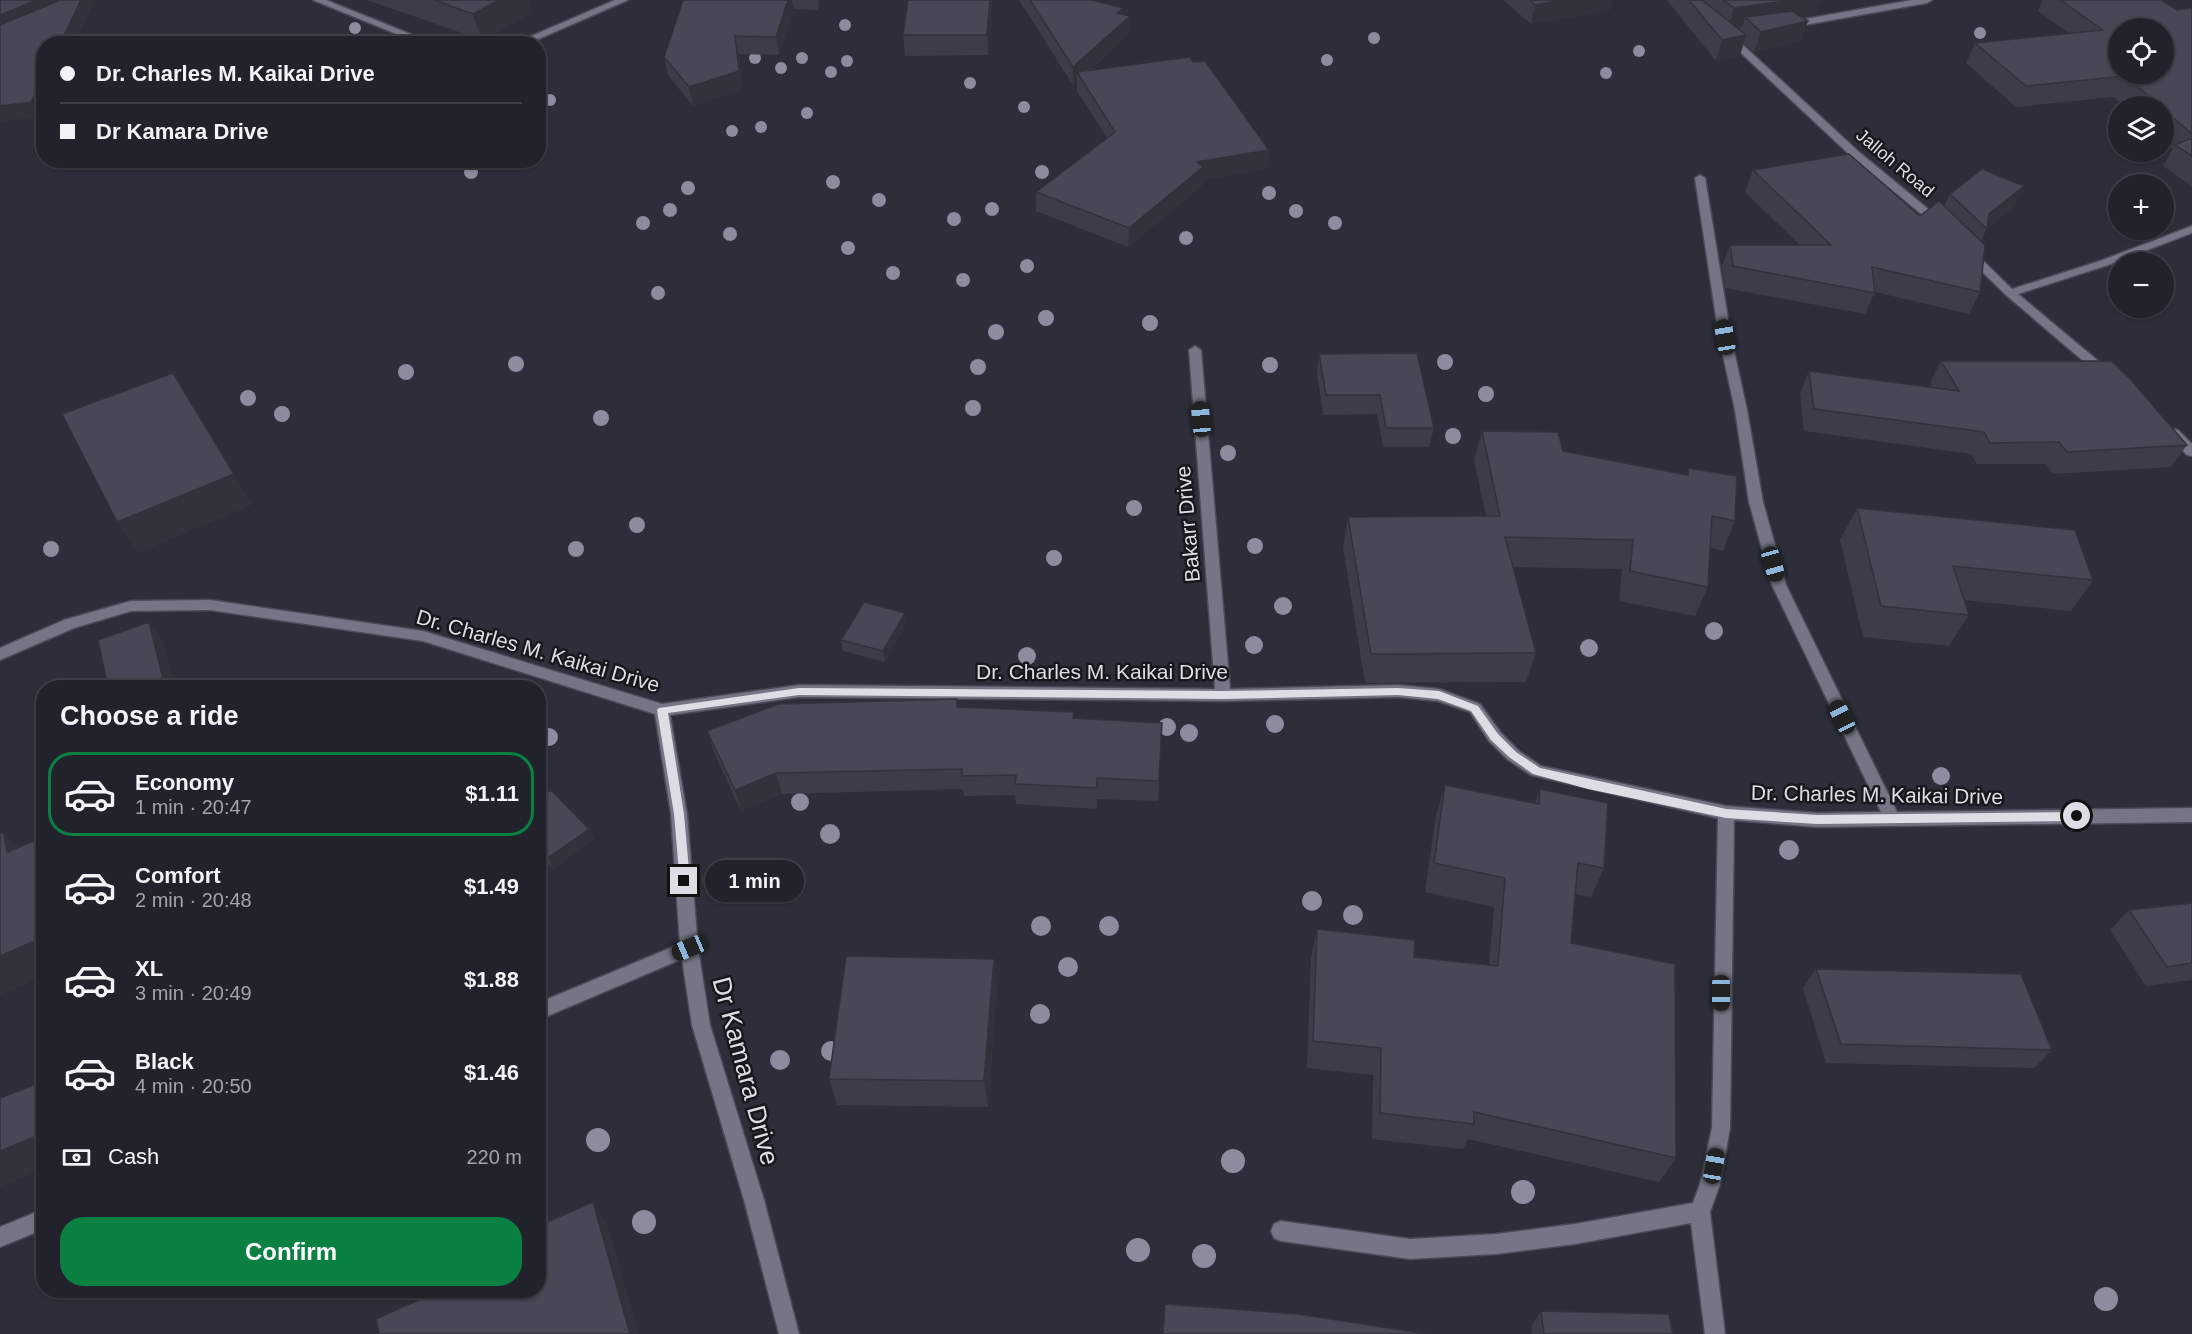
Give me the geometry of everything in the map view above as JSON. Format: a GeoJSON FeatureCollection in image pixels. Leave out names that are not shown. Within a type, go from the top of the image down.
{"type":"FeatureCollection","features":[{"type":"Feature","properties":{"kind":"street"},"geometry":{"type":"LineString","coordinates":[[318,0],[410,36]]}},
{"type":"Feature","properties":{"kind":"street"},"geometry":{"type":"LineString","coordinates":[[536,36],[623,0]]}},
{"type":"Feature","properties":{"kind":"street"},"geometry":{"type":"LineString","coordinates":[[1778,27],[1928,0]]}},
{"type":"Feature","properties":{"kind":"street","name":"Jalloh Road"},"geometry":{"type":"LineString","coordinates":[[1726,31],[1855,154],[1937,221],[2010,293],[2116,383]]}},
{"type":"Feature","properties":{"kind":"street"},"geometry":{"type":"LineString","coordinates":[[1700,178],[1725,337],[1741,410],[1756,502],[1779,585],[1892,819]]}},
{"type":"Feature","properties":{"kind":"street"},"geometry":{"type":"LineString","coordinates":[[2010,293],[2103,263],[2192,229]]}},
{"type":"Feature","properties":{"kind":"street","name":"Bakarr Drive"},"geometry":{"type":"LineString","coordinates":[[1195,350],[1223,695]]}},
{"type":"Feature","properties":{"kind":"street"},"geometry":{"type":"LineString","coordinates":[[2169,428],[2192,452]]}},
{"type":"Feature","properties":{"kind":"street","name":"Dr. Charles M. Kaikai Drive"},"geometry":{"type":"LineString","coordinates":[[0,654],[69,624],[132,606],[210,605],[423,636],[662,710],[799,691],[1223,695],[1398,691],[1439,695],[1474,708],[1495,737],[1513,754],[1537,771],[1726,813],[1817,820],[2192,815]]}},
{"type":"Feature","properties":{"kind":"street","name":"Dr Kamara Drive"},"geometry":{"type":"LineString","coordinates":[[662,710],[679,814],[689,948],[701,1025],[754,1200],[789,1334]]}},
{"type":"Feature","properties":{"kind":"street"},"geometry":{"type":"LineString","coordinates":[[1715,1334],[1700,1212],[1710,1184],[1721,1128],[1726,813]]}},
{"type":"Feature","properties":{"kind":"street"},"geometry":{"type":"LineString","coordinates":[[546,1009],[689,948]]}},
{"type":"Feature","properties":{"kind":"street"},"geometry":{"type":"LineString","coordinates":[[1281,1231],[1410,1249],[1496,1244],[1700,1212]]}},
{"type":"Feature","properties":{"kind":"street"},"geometry":{"type":"LineString","coordinates":[[0,1237],[36,1222]]}},
{"type":"Feature","properties":{"kind":"building"},"geometry":{"type":"Polygon","coordinates":[[[0,0],[37,0],[0,15],[0,0]]]}},
{"type":"Feature","properties":{"kind":"building"},"geometry":{"type":"Polygon","coordinates":[[[60,0],[81,0],[64,36],[36,36],[36,92],[31,102],[0,106],[0,25],[60,0]]]}},
{"type":"Feature","properties":{"kind":"building"},"geometry":{"type":"Polygon","coordinates":[[[434,0],[499,0],[473,14],[434,0]]]}},
{"type":"Feature","properties":{"kind":"building"},"geometry":{"type":"Polygon","coordinates":[[[683,0],[788,0],[776,37],[735,36],[739,71],[689,87],[664,57],[683,0]]]}},
{"type":"Feature","properties":{"kind":"building"},"geometry":{"type":"Polygon","coordinates":[[[908,0],[990,0],[987,35],[903,35],[908,0]]]}},
{"type":"Feature","properties":{"kind":"building"},"geometry":{"type":"Polygon","coordinates":[[[1030,0],[1092,0],[1123,8],[1117,13],[1130,16],[1073,67],[1030,0]]]}},
{"type":"Feature","properties":{"kind":"building"},"geometry":{"type":"Polygon","coordinates":[[[1530,0],[1562,0],[1535,5],[1530,0]]]}},
{"type":"Feature","properties":{"kind":"building"},"geometry":{"type":"Polygon","coordinates":[[[1689,0],[1702,0],[1746,35],[1722,40],[1689,0]]]}},
{"type":"Feature","properties":{"kind":"building"},"geometry":{"type":"Polygon","coordinates":[[[1723,0],[1793,0],[1734,8],[1723,0]]]}},
{"type":"Feature","properties":{"kind":"building"},"geometry":{"type":"Polygon","coordinates":[[[2060,0],[2161,0],[2177,10],[2192,8],[2192,134],[2174,118],[2174,96],[2149,96],[2135,84],[2174,84],[2174,18],[2108,18],[2108,78],[2026,86],[1975,43],[2103,30],[2060,0]]]}},
{"type":"Feature","properties":{"kind":"building"},"geometry":{"type":"Polygon","coordinates":[[[1792,11],[1808,21],[1761,32],[1745,17],[1792,11]]]}},
{"type":"Feature","properties":{"kind":"building"},"geometry":{"type":"Polygon","coordinates":[[[1190,57],[1193,62],[1205,61],[1269,150],[1197,162],[1203,167],[1129,228],[1036,192],[1115,132],[1077,72],[1190,57]]]}},
{"type":"Feature","properties":{"kind":"building"},"geometry":{"type":"Polygon","coordinates":[[[2192,138],[2192,156],[2175,145],[2192,138]]]}},
{"type":"Feature","properties":{"kind":"building"},"geometry":{"type":"Polygon","coordinates":[[[1849,154],[1920,216],[1939,201],[1985,245],[1980,292],[1872,267],[1875,293],[1733,266],[1730,245],[1831,245],[1753,170],[1849,154]]]}},
{"type":"Feature","properties":{"kind":"building"},"geometry":{"type":"Polygon","coordinates":[[[1982,169],[2024,186],[1989,214],[1987,229],[1950,194],[1982,169]]]}},
{"type":"Feature","properties":{"kind":"building"},"geometry":{"type":"Polygon","coordinates":[[[1417,353],[1434,428],[1386,428],[1380,395],[1326,395],[1319,354],[1417,353]]]}},
{"type":"Feature","properties":{"kind":"building"},"geometry":{"type":"Polygon","coordinates":[[[1941,361],[2112,361],[2187,445],[2067,452],[2059,442],[1990,443],[1984,432],[1814,409],[1809,371],[1959,391],[1941,361]]]}},
{"type":"Feature","properties":{"kind":"building"},"geometry":{"type":"Polygon","coordinates":[[[173,373],[234,474],[117,522],[62,414],[173,373]]]}},
{"type":"Feature","properties":{"kind":"building"},"geometry":{"type":"Polygon","coordinates":[[[1482,431],[1558,432],[1563,451],[1688,475],[1688,468],[1737,476],[1735,521],[1712,516],[1708,587],[1630,571],[1633,540],[1505,537],[1536,653],[1371,654],[1348,517],[1500,516],[1482,431]]]}},
{"type":"Feature","properties":{"kind":"building"},"geometry":{"type":"Polygon","coordinates":[[[1857,508],[2075,530],[2093,580],[1953,566],[1969,615],[1881,606],[1857,508]]]}},
{"type":"Feature","properties":{"kind":"building"},"geometry":{"type":"Polygon","coordinates":[[[864,602],[905,613],[883,651],[841,640],[864,602]]]}},
{"type":"Feature","properties":{"kind":"building"},"geometry":{"type":"Polygon","coordinates":[[[149,622],[163,680],[107,680],[98,640],[149,622]]]}},
{"type":"Feature","properties":{"kind":"building"},"geometry":{"type":"Polygon","coordinates":[[[957,699],[957,707],[1074,712],[1073,718],[1162,723],[1159,781],[1097,778],[1097,788],[1015,784],[1016,775],[962,776],[962,769],[776,773],[735,790],[707,731],[778,704],[957,699]]]}},
{"type":"Feature","properties":{"kind":"building"},"geometry":{"type":"Polygon","coordinates":[[[1445,785],[1539,804],[1540,789],[1608,803],[1604,868],[1578,863],[1571,943],[1675,964],[1676,1158],[1474,1112],[1474,1124],[1380,1113],[1381,1048],[1313,1041],[1317,929],[1415,940],[1414,957],[1498,966],[1505,878],[1434,863],[1445,785]]]}},
{"type":"Feature","properties":{"kind":"building"},"geometry":{"type":"Polygon","coordinates":[[[551,790],[589,829],[548,858],[546,856],[546,793],[551,790]]]}},
{"type":"Feature","properties":{"kind":"building"},"geometry":{"type":"Polygon","coordinates":[[[3,831],[7,852],[36,840],[36,940],[0,956],[0,833],[3,831]]]}},
{"type":"Feature","properties":{"kind":"building"},"geometry":{"type":"Polygon","coordinates":[[[2192,903],[2192,963],[2167,967],[2129,910],[2192,903]]]}},
{"type":"Feature","properties":{"kind":"building"},"geometry":{"type":"Polygon","coordinates":[[[846,956],[994,959],[984,1081],[829,1079],[846,956]]]}},
{"type":"Feature","properties":{"kind":"building"},"geometry":{"type":"Polygon","coordinates":[[[1816,969],[2021,974],[2052,1050],[1841,1044],[1816,969]]]}},
{"type":"Feature","properties":{"kind":"building"},"geometry":{"type":"Polygon","coordinates":[[[36,1084],[36,1136],[0,1151],[0,1098],[36,1084]]]}},
{"type":"Feature","properties":{"kind":"building"},"geometry":{"type":"Polygon","coordinates":[[[593,1202],[630,1334],[379,1334],[376,1319],[423,1298],[546,1298],[546,1223],[593,1202]]]}},
{"type":"Feature","properties":{"kind":"building"},"geometry":{"type":"Polygon","coordinates":[[[1165,1304],[1298,1314],[1428,1334],[1163,1334],[1165,1304]]]}},
{"type":"Feature","properties":{"kind":"building"},"geometry":{"type":"Polygon","coordinates":[[[1541,1311],[1669,1314],[1673,1334],[1544,1334],[1541,1311]]]}},
{"type":"Feature","properties":{"kind":"route"},"geometry":{"type":"LineString","coordinates":[[684,881],[679,814],[662,710],[799,691],[1223,695],[1398,691],[1439,695],[1474,708],[1495,737],[1513,754],[1537,771],[1726,813],[1817,820],[2077,816]]}}]}
